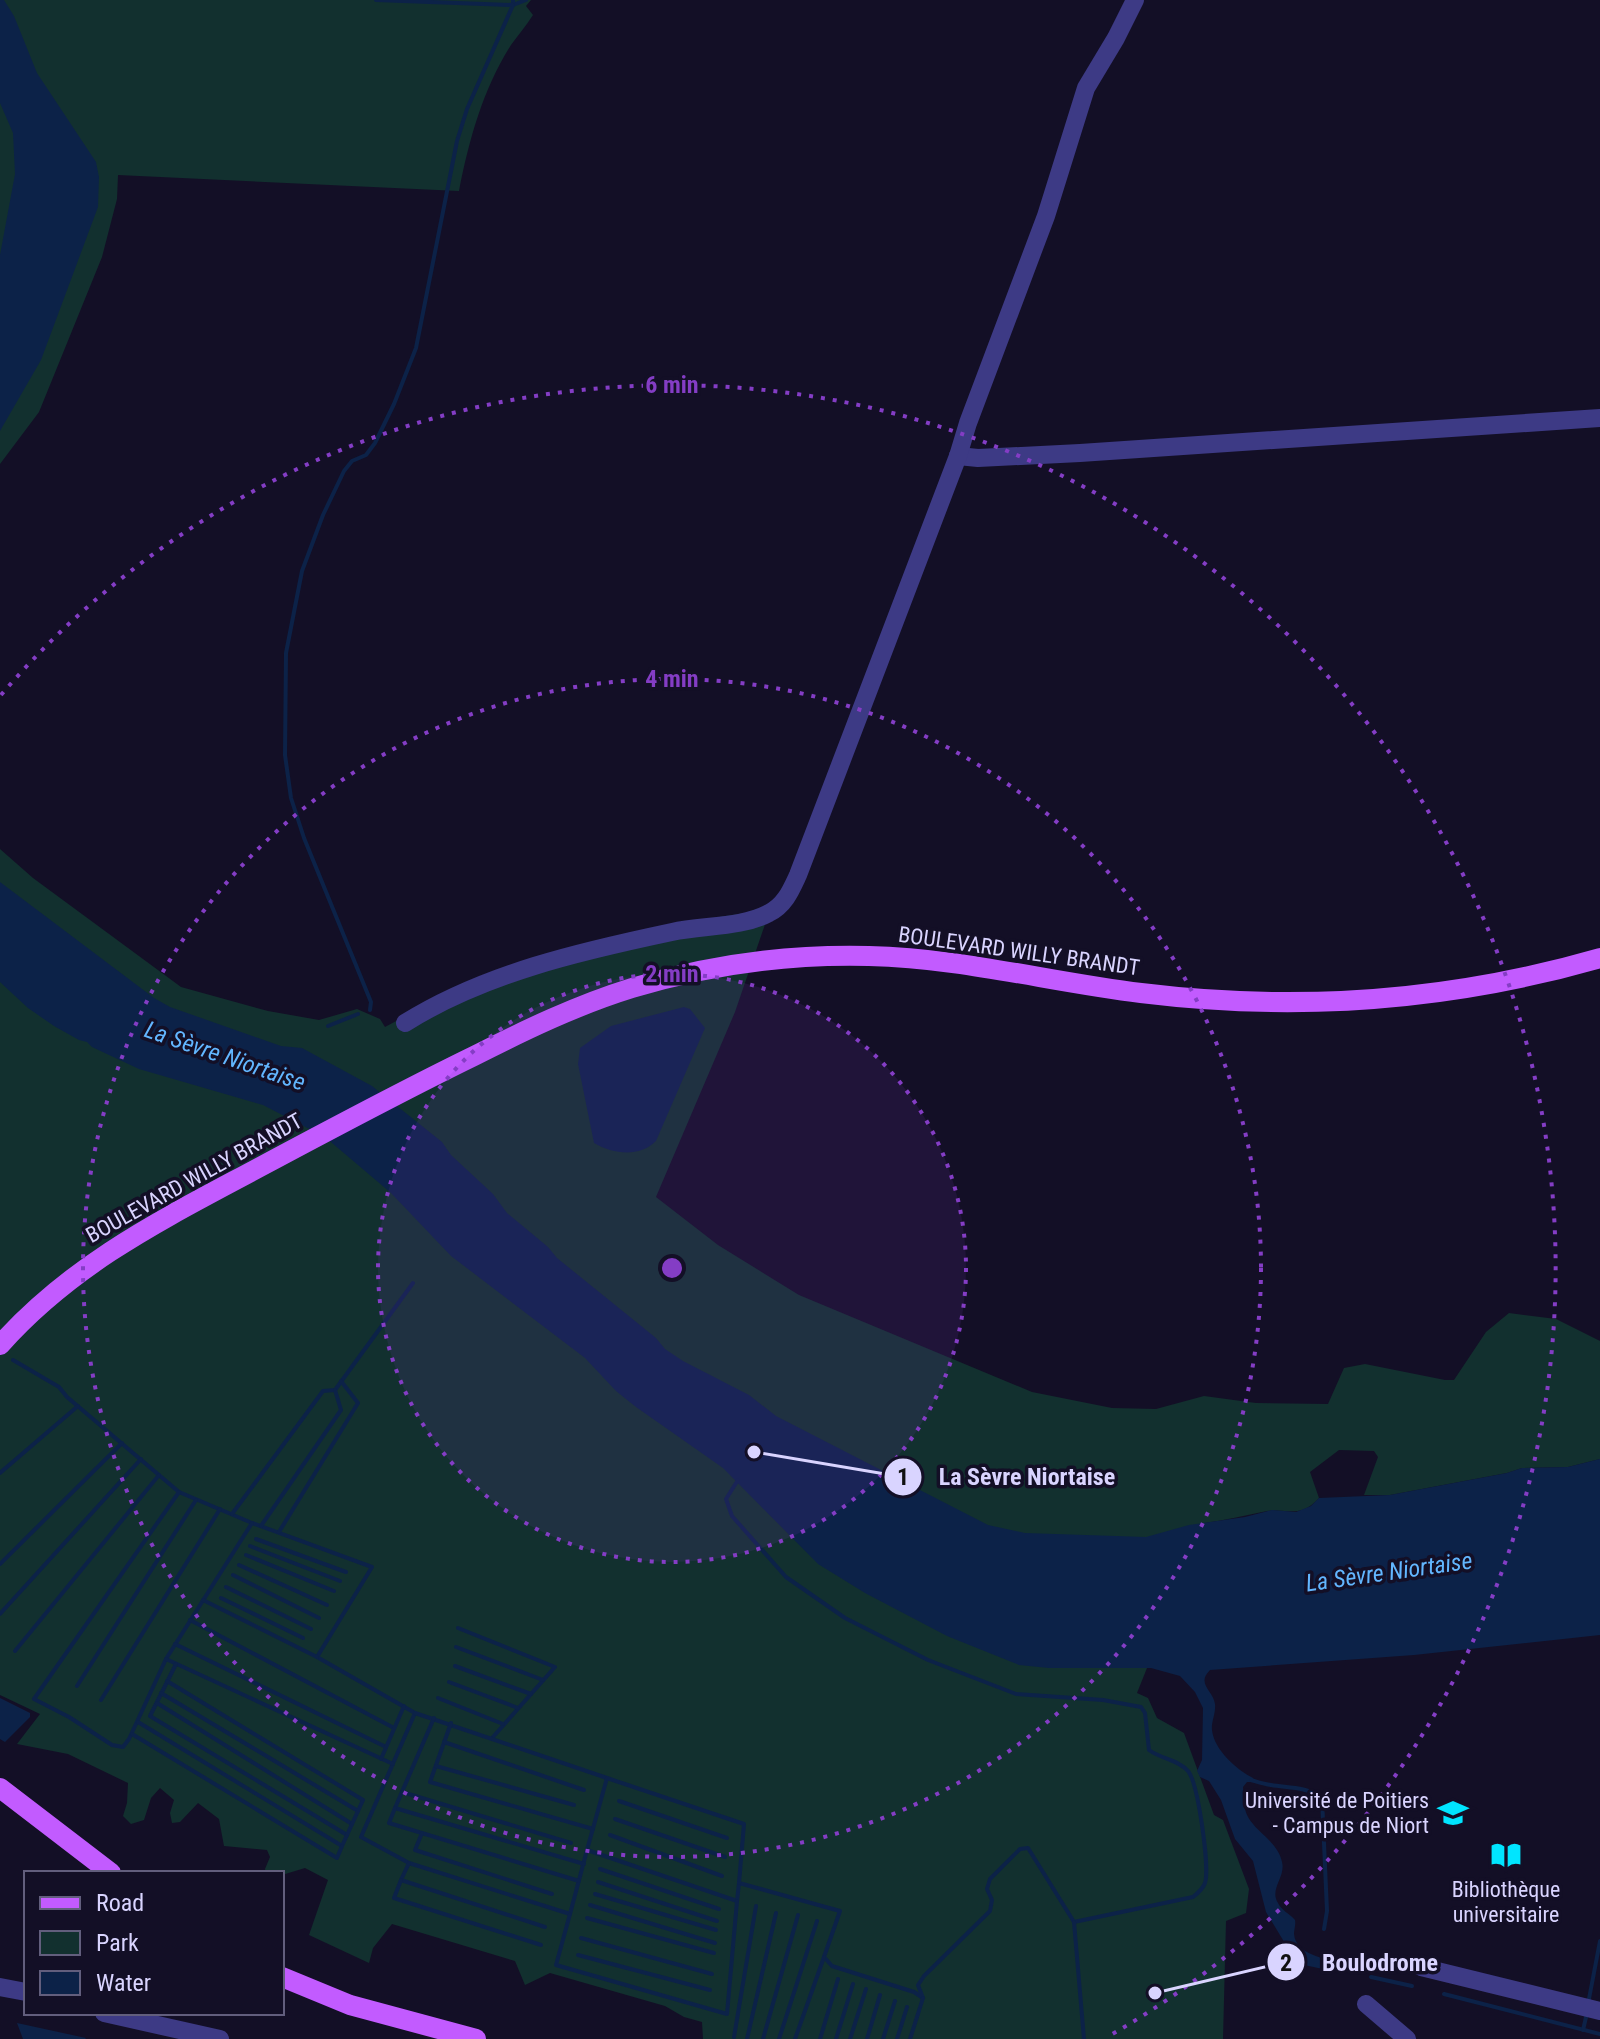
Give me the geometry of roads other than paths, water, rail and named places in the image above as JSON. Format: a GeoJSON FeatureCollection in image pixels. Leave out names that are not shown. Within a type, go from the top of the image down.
{"type":"FeatureCollection","features":[{"type":"Feature","properties":{"kind":"main road","name":"BOULEVARD WILLY BRANDT"},"geometry":{"type":"LineString","coordinates":[[6,1338],[52,1294],[98,1258],[164,1216],[456,1064],[553,1018],[627,989],[691,973],[769,960],[825,956],[902,958],[1156,995],[1303,1003],[1446,991],[1600,958]]}},
{"type":"Feature","properties":{"kind":"main road"},"geometry":{"type":"LineString","coordinates":[[0,1788],[108,1871]]}},
{"type":"Feature","properties":{"kind":"main road"},"geometry":{"type":"LineString","coordinates":[[0,1803],[92,1871]]}},
{"type":"Feature","properties":{"kind":"main road"},"geometry":{"type":"LineString","coordinates":[[284,1978],[350,2005],[476,2039]]}},
{"type":"Feature","properties":{"kind":"street"},"geometry":{"type":"LineString","coordinates":[[405,1023],[505,976],[549,962],[676,931],[762,916],[783,903],[798,875],[958,456],[1050,206],[1086,88],[1135,0]]}},
{"type":"Feature","properties":{"kind":"street"},"geometry":{"type":"LineString","coordinates":[[958,456],[978,458],[1080,453],[1600,418]]}},
{"type":"Feature","properties":{"kind":"street"},"geometry":{"type":"LineString","coordinates":[[1421,1967],[1600,2011]]}},
{"type":"Feature","properties":{"kind":"street"},"geometry":{"type":"LineString","coordinates":[[0,1987],[24,1992]]}},
{"type":"Feature","properties":{"kind":"street"},"geometry":{"type":"LineString","coordinates":[[1366,2004],[1407,2039]]}},
{"type":"Feature","properties":{"kind":"street"},"geometry":{"type":"LineString","coordinates":[[113,2015],[220,2039]]}},
{"type":"Feature","properties":{"kind":"water"},"geometry":{"type":"Polygon","coordinates":[[[0,0],[4,0],[14,16],[37,73],[96,162],[99,177],[98,207],[41,360],[0,431],[0,255],[15,174],[13,133],[0,103],[0,0]]]}},
{"type":"Feature","properties":{"kind":"water"},"geometry":{"type":"Polygon","coordinates":[[[0,882],[170,1007],[281,1046],[302,1048],[372,1086],[442,1142],[451,1155],[493,1194],[507,1213],[656,1338],[665,1349],[749,1395],[776,1416],[988,1525],[1025,1533],[1146,1537],[1189,1525],[1272,1510],[1296,1512],[1311,1506],[1319,1498],[1390,1495],[1522,1468],[1568,1467],[1600,1459],[1600,1635],[1414,1655],[1210,1670],[1205,1683],[1215,1704],[1212,1727],[1217,1745],[1240,1770],[1253,1778],[1254,1782],[1247,1782],[1243,1787],[1246,1814],[1280,1855],[1283,1867],[1276,1898],[1281,1908],[1295,1920],[1294,1934],[1300,1947],[1338,1966],[1337,1972],[1304,1965],[1292,1955],[1266,1912],[1253,1861],[1235,1839],[1221,1800],[1209,1781],[1200,1777],[1197,1771],[1202,1760],[1203,1708],[1195,1692],[1180,1676],[1151,1668],[1019,1665],[947,1636],[865,1593],[818,1564],[723,1468],[636,1407],[585,1358],[451,1256],[391,1193],[325,1137],[263,1105],[139,1069],[79,1040],[28,1008],[0,982],[0,882]]]}},
{"type":"Feature","properties":{"kind":"water"},"geometry":{"type":"Polygon","coordinates":[[[684,1007],[690,1009],[705,1028],[656,1141],[634,1152],[609,1150],[594,1143],[578,1064],[580,1048],[611,1026],[684,1007]]]}},
{"type":"Feature","properties":{"kind":"water"},"geometry":{"type":"Polygon","coordinates":[[[0,1698],[30,1713],[30,1717],[5,1742],[0,1739],[0,1698]]]}},
{"type":"Feature","properties":{"kind":"water"},"geometry":{"type":"Polygon","coordinates":[[[17,2023],[86,2038],[23,2039],[17,2023]]]}},
{"type":"Feature","properties":{"kind":"waterway"},"geometry":{"type":"LineString","coordinates":[[370,1010],[371,1002],[304,838],[291,798],[285,755],[286,653],[302,571],[323,515],[344,471],[352,461],[366,455],[375,443],[416,348],[457,141],[467,109],[513,5],[376,0]]}},
{"type":"Feature","properties":{"kind":"waterway"},"geometry":{"type":"LineString","coordinates":[[513,0],[513,5],[526,0]]}},
{"type":"Feature","properties":{"kind":"waterway"},"geometry":{"type":"LineString","coordinates":[[328,1026],[358,1014]]}},
{"type":"Feature","properties":{"kind":"waterway"},"geometry":{"type":"LineString","coordinates":[[232,1514],[323,1391],[335,1390],[413,1283]]}},
{"type":"Feature","properties":{"kind":"waterway"},"geometry":{"type":"LineString","coordinates":[[13,1360],[59,1387],[179,1492],[252,1523],[372,1567],[317,1657],[415,1713],[361,1837],[409,1863],[570,1914],[587,1850],[737,1901],[739,1883],[840,1911],[824,1957],[832,1966],[914,1992],[923,1998],[918,1985],[990,1911],[992,1900],[987,1889],[990,1879],[1020,1849],[1028,1848],[1074,1922],[1193,1897],[1200,1891],[1205,1883],[1206,1861],[1192,1779],[1184,1767],[1149,1750],[1145,1713],[1141,1707],[1103,1700],[1016,1694],[928,1660],[845,1618],[786,1577],[732,1516],[726,1499],[738,1480]]}},
{"type":"Feature","properties":{"kind":"waterway"},"geometry":{"type":"LineString","coordinates":[[279,1532],[358,1403],[341,1381]]}},
{"type":"Feature","properties":{"kind":"waterway"},"geometry":{"type":"LineString","coordinates":[[261,1526],[341,1410],[335,1390]]}},
{"type":"Feature","properties":{"kind":"waterway"},"geometry":{"type":"LineString","coordinates":[[0,1473],[78,1406]]}},
{"type":"Feature","properties":{"kind":"waterway"},"geometry":{"type":"LineString","coordinates":[[0,1564],[122,1443]]}},
{"type":"Feature","properties":{"kind":"waterway"},"geometry":{"type":"LineString","coordinates":[[0,1614],[141,1459]]}},
{"type":"Feature","properties":{"kind":"waterway"},"geometry":{"type":"LineString","coordinates":[[15,1651],[159,1475]]}},
{"type":"Feature","properties":{"kind":"waterway"},"geometry":{"type":"LineString","coordinates":[[179,1492],[34,1699],[112,1745],[123,1747],[129,1739],[166,1659],[252,1523]]}},
{"type":"Feature","properties":{"kind":"waterway"},"geometry":{"type":"LineString","coordinates":[[77,1686],[196,1500]]}},
{"type":"Feature","properties":{"kind":"waterway"},"geometry":{"type":"LineString","coordinates":[[101,1700],[220,1509]]}},
{"type":"Feature","properties":{"kind":"waterway"},"geometry":{"type":"LineString","coordinates":[[256,1539],[346,1572]]}},
{"type":"Feature","properties":{"kind":"waterway"},"geometry":{"type":"LineString","coordinates":[[250,1546],[340,1581]]}},
{"type":"Feature","properties":{"kind":"waterway"},"geometry":{"type":"LineString","coordinates":[[246,1555],[334,1591]]}},
{"type":"Feature","properties":{"kind":"waterway"},"geometry":{"type":"LineString","coordinates":[[239,1565],[327,1605]]}},
{"type":"Feature","properties":{"kind":"waterway"},"geometry":{"type":"LineString","coordinates":[[233,1575],[319,1618]]}},
{"type":"Feature","properties":{"kind":"waterway"},"geometry":{"type":"LineString","coordinates":[[226,1587],[311,1629]]}},
{"type":"Feature","properties":{"kind":"waterway"},"geometry":{"type":"LineString","coordinates":[[221,1598],[303,1638]]}},
{"type":"Feature","properties":{"kind":"waterway"},"geometry":{"type":"LineString","coordinates":[[203,1600],[317,1657]]}},
{"type":"Feature","properties":{"kind":"waterway"},"geometry":{"type":"LineString","coordinates":[[190,1620],[394,1728]]}},
{"type":"Feature","properties":{"kind":"waterway"},"geometry":{"type":"LineString","coordinates":[[458,1628],[555,1667],[493,1737]]}},
{"type":"Feature","properties":{"kind":"waterway"},"geometry":{"type":"LineString","coordinates":[[175,1644],[386,1747]]}},
{"type":"Feature","properties":{"kind":"waterway"},"geometry":{"type":"LineString","coordinates":[[456,1647],[543,1680]]}},
{"type":"Feature","properties":{"kind":"waterway"},"geometry":{"type":"LineString","coordinates":[[166,1659],[393,1764]]}},
{"type":"Feature","properties":{"kind":"waterway"},"geometry":{"type":"LineString","coordinates":[[176,1664],[150,1716],[347,1835]]}},
{"type":"Feature","properties":{"kind":"waterway"},"geometry":{"type":"LineString","coordinates":[[455,1666],[531,1694]]}},
{"type":"Feature","properties":{"kind":"waterway"},"geometry":{"type":"LineString","coordinates":[[138,1722],[342,1846],[363,1800],[167,1681]]}},
{"type":"Feature","properties":{"kind":"waterway"},"geometry":{"type":"LineString","coordinates":[[449,1682],[518,1708]]}},
{"type":"Feature","properties":{"kind":"waterway"},"geometry":{"type":"LineString","coordinates":[[161,1693],[358,1811]]}},
{"type":"Feature","properties":{"kind":"waterway"},"geometry":{"type":"LineString","coordinates":[[438,1698],[503,1724]]}},
{"type":"Feature","properties":{"kind":"waterway"},"geometry":{"type":"LineString","coordinates":[[157,1703],[352,1824]]}},
{"type":"Feature","properties":{"kind":"waterway"},"geometry":{"type":"LineString","coordinates":[[381,1759],[404,1706]]}},
{"type":"Feature","properties":{"kind":"waterway"},"geometry":{"type":"LineString","coordinates":[[415,1713],[607,1778]]}},
{"type":"Feature","properties":{"kind":"waterway"},"geometry":{"type":"LineString","coordinates":[[434,1718],[395,1808],[584,1864]]}},
{"type":"Feature","properties":{"kind":"waterway"},"geometry":{"type":"LineString","coordinates":[[451,1723],[430,1782],[593,1829]]}},
{"type":"Feature","properties":{"kind":"waterway"},"geometry":{"type":"LineString","coordinates":[[132,1734],[337,1858],[342,1846]]}},
{"type":"Feature","properties":{"kind":"waterway"},"geometry":{"type":"LineString","coordinates":[[444,1742],[584,1790]]}},
{"type":"Feature","properties":{"kind":"waterway"},"geometry":{"type":"LineString","coordinates":[[436,1766],[574,1805]]}},
{"type":"Feature","properties":{"kind":"waterway"},"geometry":{"type":"LineString","coordinates":[[587,1850],[607,1778],[744,1824],[739,1883]]}},
{"type":"Feature","properties":{"kind":"waterway"},"geometry":{"type":"LineString","coordinates":[[1251,1780],[1303,1789],[1322,1798],[1327,1911],[1324,1929]]}},
{"type":"Feature","properties":{"kind":"waterway"},"geometry":{"type":"LineString","coordinates":[[402,1792],[571,1843]]}},
{"type":"Feature","properties":{"kind":"waterway"},"geometry":{"type":"LineString","coordinates":[[619,1801],[727,1838]]}},
{"type":"Feature","properties":{"kind":"waterway"},"geometry":{"type":"LineString","coordinates":[[395,1808],[389,1823],[579,1881]]}},
{"type":"Feature","properties":{"kind":"waterway"},"geometry":{"type":"LineString","coordinates":[[615,1819],[725,1857]]}},
{"type":"Feature","properties":{"kind":"waterway"},"geometry":{"type":"LineString","coordinates":[[422,1833],[415,1850],[552,1894]]}},
{"type":"Feature","properties":{"kind":"waterway"},"geometry":{"type":"LineString","coordinates":[[610,1835],[722,1876]]}},
{"type":"Feature","properties":{"kind":"waterway"},"geometry":{"type":"LineString","coordinates":[[409,1863],[401,1880],[545,1927]]}},
{"type":"Feature","properties":{"kind":"waterway"},"geometry":{"type":"LineString","coordinates":[[600,1869],[719,1909]]}},
{"type":"Feature","properties":{"kind":"waterway"},"geometry":{"type":"LineString","coordinates":[[401,1880],[394,1898],[541,1945]]}},
{"type":"Feature","properties":{"kind":"waterway"},"geometry":{"type":"LineString","coordinates":[[598,1882],[717,1921]]}},
{"type":"Feature","properties":{"kind":"waterway"},"geometry":{"type":"LineString","coordinates":[[595,1894],[716,1930]]}},
{"type":"Feature","properties":{"kind":"waterway"},"geometry":{"type":"LineString","coordinates":[[570,1914],[556,1965],[727,2014],[737,1901]]}},
{"type":"Feature","properties":{"kind":"waterway"},"geometry":{"type":"LineString","coordinates":[[590,1905],[715,1943]]}},
{"type":"Feature","properties":{"kind":"waterway"},"geometry":{"type":"LineString","coordinates":[[734,2037],[756,1906]]}},
{"type":"Feature","properties":{"kind":"waterway"},"geometry":{"type":"LineString","coordinates":[[747,2039],[776,1913]]}},
{"type":"Feature","properties":{"kind":"waterway"},"geometry":{"type":"LineString","coordinates":[[763,2039],[798,1915]]}},
{"type":"Feature","properties":{"kind":"waterway"},"geometry":{"type":"LineString","coordinates":[[587,1918],[714,1953]]}},
{"type":"Feature","properties":{"kind":"waterway"},"geometry":{"type":"LineString","coordinates":[[779,2039],[817,1921]]}},
{"type":"Feature","properties":{"kind":"waterway"},"geometry":{"type":"LineString","coordinates":[[1074,1922],[1084,2039]]}},
{"type":"Feature","properties":{"kind":"waterway"},"geometry":{"type":"LineString","coordinates":[[581,1938],[712,1974]]}},
{"type":"Feature","properties":{"kind":"waterway"},"geometry":{"type":"LineString","coordinates":[[1588,2004],[1600,1941]]}},
{"type":"Feature","properties":{"kind":"waterway"},"geometry":{"type":"LineString","coordinates":[[578,1955],[710,1990]]}},
{"type":"Feature","properties":{"kind":"waterway"},"geometry":{"type":"LineString","coordinates":[[795,2039],[824,1957]]}},
{"type":"Feature","properties":{"kind":"waterway"},"geometry":{"type":"LineString","coordinates":[[1371,1977],[1412,1986]]}},
{"type":"Feature","properties":{"kind":"waterway"},"geometry":{"type":"LineString","coordinates":[[820,2039],[838,1979]]}},
{"type":"Feature","properties":{"kind":"waterway"},"geometry":{"type":"LineString","coordinates":[[836,2039],[853,1984]]}},
{"type":"Feature","properties":{"kind":"waterway"},"geometry":{"type":"LineString","coordinates":[[850,2039],[866,1989]]}},
{"type":"Feature","properties":{"kind":"waterway"},"geometry":{"type":"LineString","coordinates":[[1444,1994],[1600,2034]]}},
{"type":"Feature","properties":{"kind":"waterway"},"geometry":{"type":"LineString","coordinates":[[867,2039],[880,1995]]}},
{"type":"Feature","properties":{"kind":"waterway"},"geometry":{"type":"LineString","coordinates":[[910,2039],[923,1998]]}},
{"type":"Feature","properties":{"kind":"waterway"},"geometry":{"type":"LineString","coordinates":[[883,2039],[895,2001]]}},
{"type":"Feature","properties":{"kind":"waterway"},"geometry":{"type":"LineString","coordinates":[[897,2039],[907,2007]]}},
{"type":"Feature","properties":{"kind":"waterway"},"geometry":{"type":"LineString","coordinates":[[1583,2030],[1587,2013]]}},
{"type":"Feature","properties":{"kind":"place","name":"La Sèvre Niortaise"},"geometry":{"type":"Point","coordinates":[754,1452]}},
{"type":"Feature","properties":{"kind":"place","name":"Université de Poitiers - Campus de Niort"},"geometry":{"type":"Point","coordinates":[1453,1813]}},
{"type":"Feature","properties":{"kind":"place","name":"Bibliothèque universitaire"},"geometry":{"type":"Point","coordinates":[1506,1855]}},
{"type":"Feature","properties":{"kind":"place","name":"Boulodrome"},"geometry":{"type":"Point","coordinates":[1155,1993]}}]}
